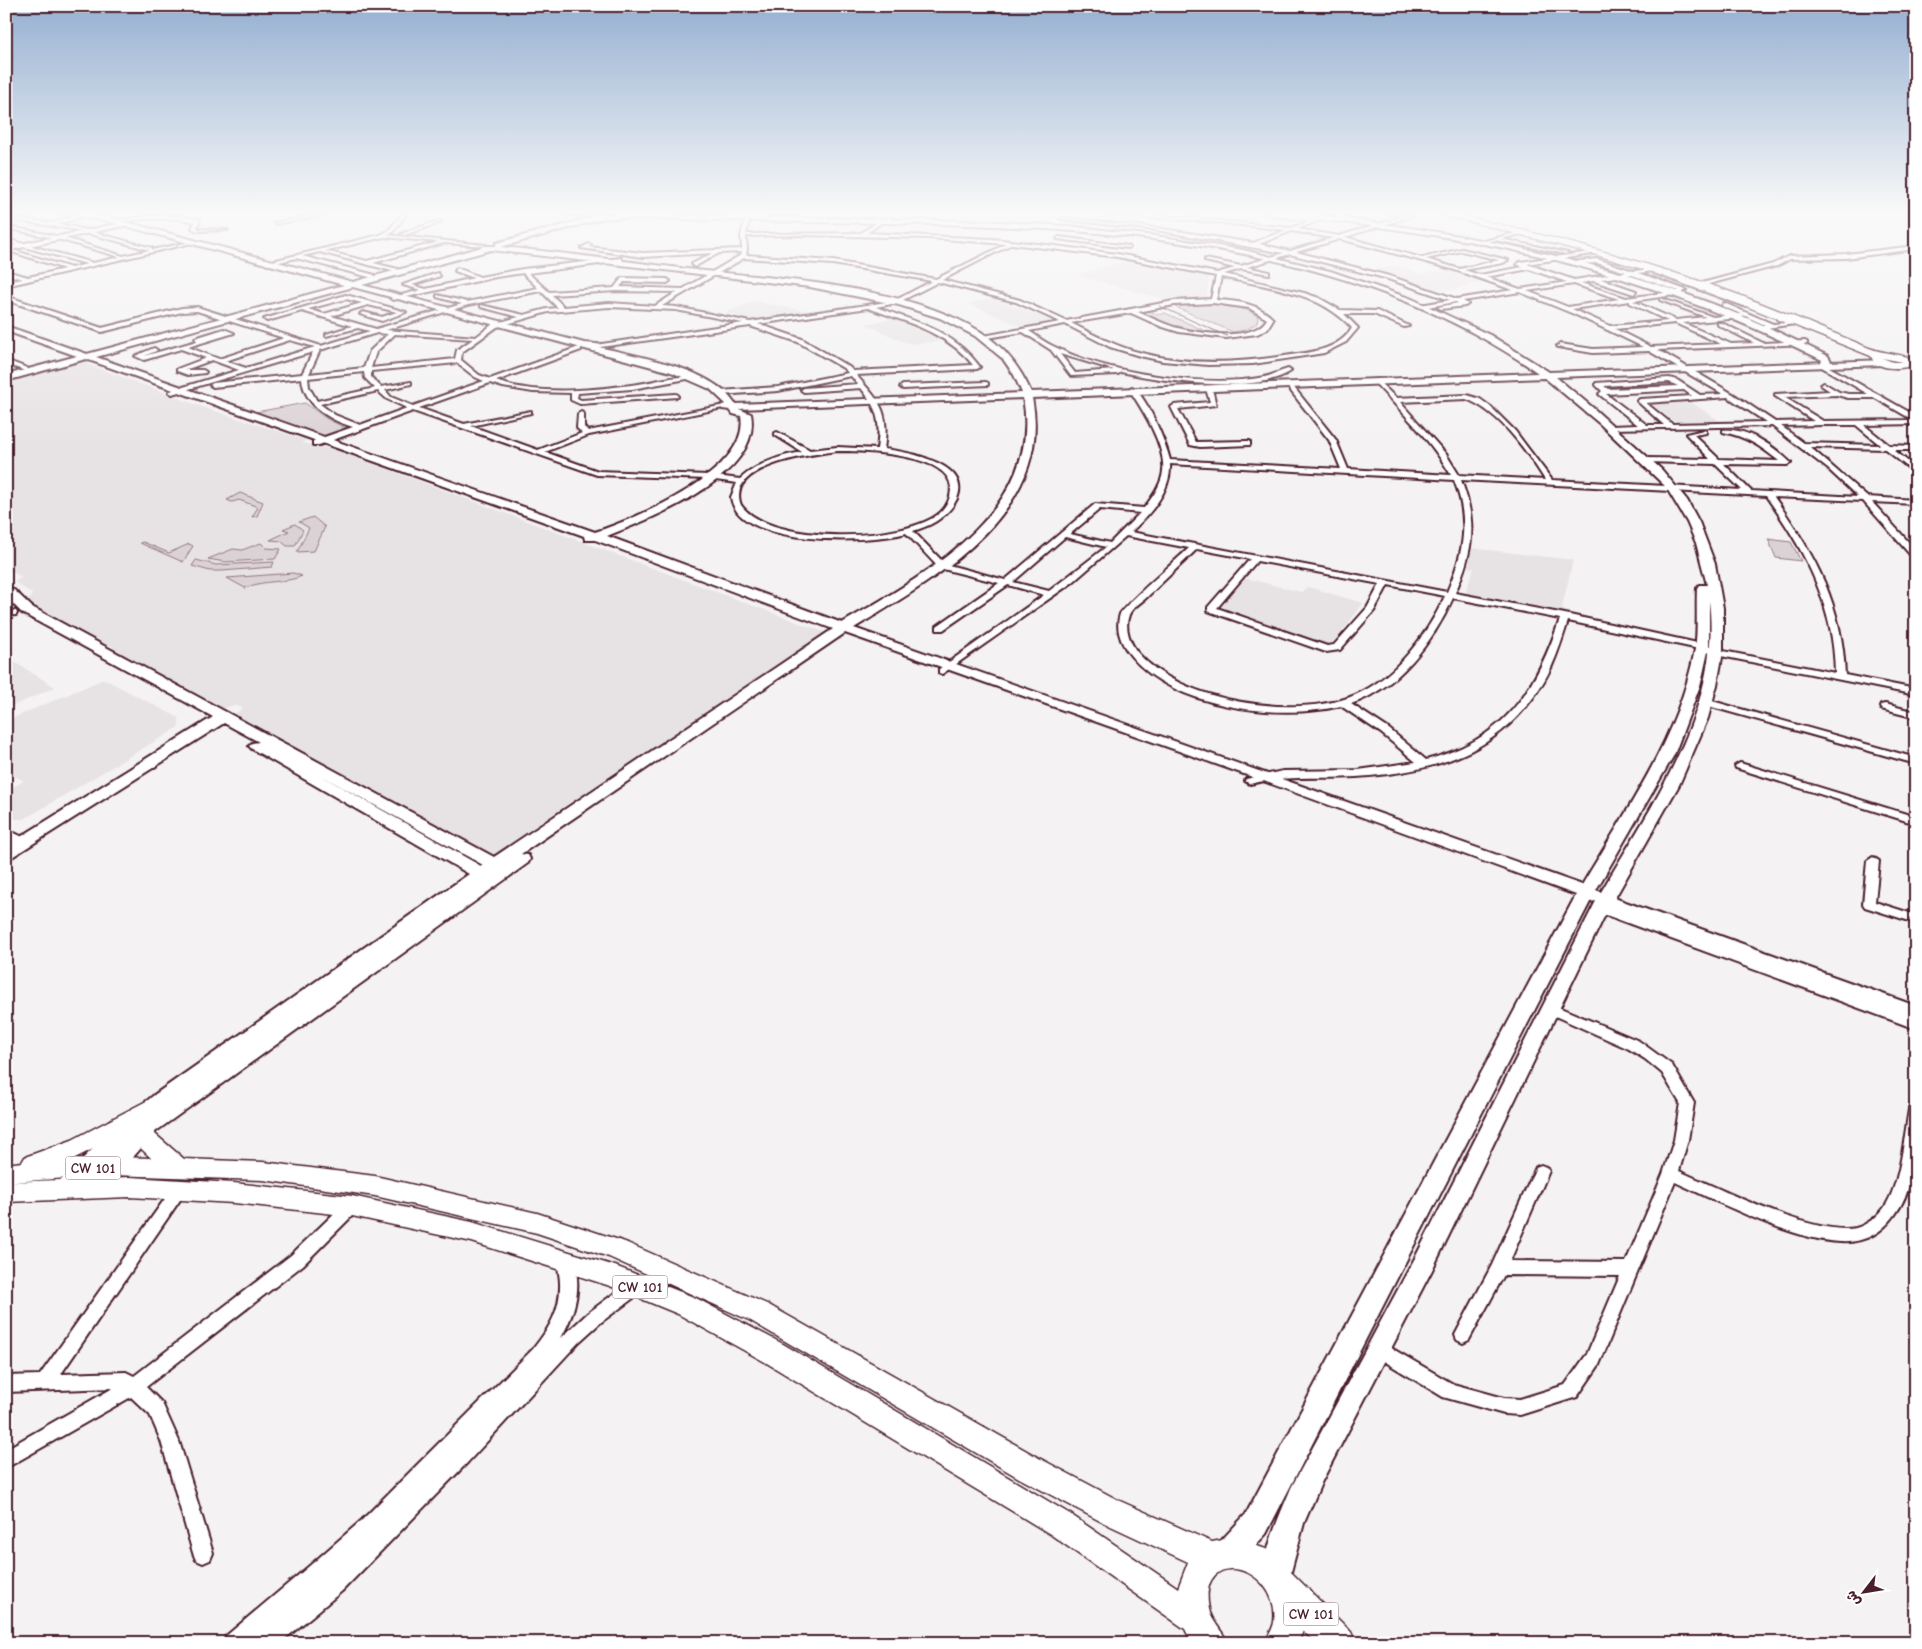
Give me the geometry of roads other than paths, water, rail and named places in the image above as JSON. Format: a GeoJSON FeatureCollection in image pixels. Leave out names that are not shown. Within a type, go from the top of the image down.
{"type":"FeatureCollection","features":[{"type":"Feature","properties":{"kind":"highway"},"geometry":{"type":"LineString","coordinates":[[1714,290],[1881,358],[1909,359],[1912,362],[1907,366],[1916,373]]}},
{"type":"Feature","properties":{"kind":"highway"},"geometry":{"type":"LineString","coordinates":[[1717,290],[1764,304],[1881,358]]}},
{"type":"Feature","properties":{"kind":"main road"},"geometry":{"type":"LineString","coordinates":[[6,376],[326,290]]}},
{"type":"Feature","properties":{"kind":"main road"},"geometry":{"type":"LineString","coordinates":[[369,290],[685,374],[720,393],[729,406]]}},
{"type":"Feature","properties":{"kind":"main road"},"geometry":{"type":"LineString","coordinates":[[839,290],[896,300],[931,312],[985,336],[1006,357],[1031,395],[1040,414],[1037,449],[1025,484],[1009,509],[989,534],[954,568],[899,606],[844,632]]}},
{"type":"Feature","properties":{"kind":"main road"},"geometry":{"type":"LineString","coordinates":[[1369,290],[1407,303],[1472,333],[1541,375],[1667,488]]}},
{"type":"Feature","properties":{"kind":"main road"},"geometry":{"type":"LineString","coordinates":[[1202,1634],[1191,1599],[1193,1582],[1201,1568],[1221,1556],[1256,1524],[1584,898],[1666,755],[1709,650],[1717,622],[1709,565],[1690,517],[1646,460],[1611,428],[1487,336],[1422,306],[1378,290]]}},
{"type":"Feature","properties":{"kind":"main road"},"geometry":{"type":"LineString","coordinates":[[6,329],[589,536],[945,669],[1603,904]]}},
{"type":"Feature","properties":{"kind":"main road"},"geometry":{"type":"LineString","coordinates":[[586,349],[685,378],[707,390],[736,412],[746,414],[748,422],[746,439],[731,462],[658,508],[589,536]]}},
{"type":"Feature","properties":{"kind":"main road"},"geometry":{"type":"LineString","coordinates":[[6,376],[24,369],[80,356]]}},
{"type":"Feature","properties":{"kind":"main road"},"geometry":{"type":"LineString","coordinates":[[1825,363],[1881,358]]}},
{"type":"Feature","properties":{"kind":"main road"},"geometry":{"type":"LineString","coordinates":[[1133,390],[1209,389],[1288,384],[1850,363],[1881,358]]}},
{"type":"Feature","properties":{"kind":"main road"},"geometry":{"type":"LineString","coordinates":[[729,406],[1541,375]]}},
{"type":"Feature","properties":{"kind":"main road"},"geometry":{"type":"LineString","coordinates":[[875,401],[957,396],[1031,395]]}},
{"type":"Feature","properties":{"kind":"main road"},"geometry":{"type":"LineString","coordinates":[[90,1178],[144,1123],[341,980],[493,872],[942,566],[974,539],[998,512],[1019,478],[1030,449],[1032,435],[1031,395]]}},
{"type":"Feature","properties":{"kind":"main road"},"geometry":{"type":"LineString","coordinates":[[6,591],[12,595],[10,610],[217,719],[493,872]]}},
{"type":"Feature","properties":{"kind":"main road"},"geometry":{"type":"LineString","coordinates":[[1281,1643],[1290,1625],[1290,1607],[1280,1581],[1280,1552],[1295,1508],[1380,1350],[1603,904],[1682,761],[1705,702],[1709,650]]}},
{"type":"Feature","properties":{"kind":"main road"},"geometry":{"type":"LineString","coordinates":[[6,853],[13,840],[217,719]]}},
{"type":"Feature","properties":{"kind":"main road"},"geometry":{"type":"LineString","coordinates":[[111,1166],[144,1123]]}},
{"type":"Feature","properties":{"kind":"main road"},"geometry":{"type":"LineString","coordinates":[[6,1172],[63,1155],[96,1139],[144,1123]]}},
{"type":"Feature","properties":{"kind":"main road"},"geometry":{"type":"LineString","coordinates":[[144,1123],[178,1179]]}},
{"type":"Feature","properties":{"kind":"main road","name":"CW 101"},"geometry":{"type":"LineString","coordinates":[[6,1192],[66,1188],[90,1178],[111,1166],[244,1194],[352,1206],[472,1232],[565,1260],[637,1286],[686,1306],[774,1353],[1060,1524],[1202,1634]]}},
{"type":"Feature","properties":{"kind":"main road","name":"CW 101"},"geometry":{"type":"LineString","coordinates":[[6,1172],[90,1178],[178,1179],[262,1170],[374,1186],[537,1223],[616,1248],[760,1313],[1029,1468],[1110,1511],[1221,1556]]}},
{"type":"Feature","properties":{"kind":"main road"},"geometry":{"type":"LineString","coordinates":[[1221,1556],[1245,1555],[1256,1559],[1280,1581]]}},
{"type":"Feature","properties":{"kind":"main road","name":"CW 101"},"geometry":{"type":"LineString","coordinates":[[1280,1581],[1340,1643]]}},
{"type":"Feature","properties":{"kind":"street"},"geometry":{"type":"LineString","coordinates":[[397,298],[424,290]]}},
{"type":"Feature","properties":{"kind":"street"},"geometry":{"type":"LineString","coordinates":[[179,390],[209,383],[245,370],[444,310],[537,290]]}},
{"type":"Feature","properties":{"kind":"street"},"geometry":{"type":"LineString","coordinates":[[543,290],[563,309]]}},
{"type":"Feature","properties":{"kind":"street"},"geometry":{"type":"LineString","coordinates":[[547,294],[603,290]]}},
{"type":"Feature","properties":{"kind":"street"},"geometry":{"type":"LineString","coordinates":[[649,290],[685,291]]}},
{"type":"Feature","properties":{"kind":"street"},"geometry":{"type":"LineString","coordinates":[[322,442],[360,427],[586,349],[867,306],[896,300],[918,290]]}},
{"type":"Feature","properties":{"kind":"street"},"geometry":{"type":"LineString","coordinates":[[971,290],[1016,302],[1052,315],[1121,349],[1158,358],[1223,364],[1274,361],[1332,349],[1352,335],[1355,328],[1340,312],[1323,302],[1284,290]]}},
{"type":"Feature","properties":{"kind":"street"},"geometry":{"type":"LineString","coordinates":[[1213,300],[1215,290]]}},
{"type":"Feature","properties":{"kind":"street"},"geometry":{"type":"LineString","coordinates":[[1430,290],[1465,304],[1441,308]]}},
{"type":"Feature","properties":{"kind":"street"},"geometry":{"type":"LineString","coordinates":[[1422,306],[1522,290],[1612,327],[1689,368],[1777,425],[1835,469],[1865,499],[1916,556]]}},
{"type":"Feature","properties":{"kind":"street"},"geometry":{"type":"LineString","coordinates":[[1598,290],[1625,300]]}},
{"type":"Feature","properties":{"kind":"street"},"geometry":{"type":"LineString","coordinates":[[1628,290],[1634,292]]}},
{"type":"Feature","properties":{"kind":"street"},"geometry":{"type":"LineString","coordinates":[[1674,290],[1681,292]]}},
{"type":"Feature","properties":{"kind":"street"},"geometry":{"type":"LineString","coordinates":[[1676,290],[1767,326],[1839,361],[1850,363]]}},
{"type":"Feature","properties":{"kind":"street"},"geometry":{"type":"LineString","coordinates":[[1569,308],[1689,290]]}},
{"type":"Feature","properties":{"kind":"street"},"geometry":{"type":"LineString","coordinates":[[1713,290],[1792,324],[1767,326]]}},
{"type":"Feature","properties":{"kind":"street"},"geometry":{"type":"LineString","coordinates":[[658,306],[685,291]]}},
{"type":"Feature","properties":{"kind":"street"},"geometry":{"type":"LineString","coordinates":[[439,296],[467,304]]}},
{"type":"Feature","properties":{"kind":"street"},"geometry":{"type":"LineString","coordinates":[[267,319],[343,297],[403,312],[382,319],[363,314]]}},
{"type":"Feature","properties":{"kind":"street"},"geometry":{"type":"LineString","coordinates":[[6,298],[82,324],[106,330],[106,332],[113,332],[165,318]]}},
{"type":"Feature","properties":{"kind":"street"},"geometry":{"type":"LineString","coordinates":[[1662,299],[1714,318]]}},
{"type":"Feature","properties":{"kind":"street"},"geometry":{"type":"LineString","coordinates":[[985,336],[1174,303],[1213,300],[1257,309],[1270,319],[1269,324],[1263,329],[1248,334],[1209,335],[1170,328],[1132,311]]}},
{"type":"Feature","properties":{"kind":"street"},"geometry":{"type":"LineString","coordinates":[[1632,302],[1679,321],[1732,346]]}},
{"type":"Feature","properties":{"kind":"street"},"geometry":{"type":"LineString","coordinates":[[324,316],[370,303]]}},
{"type":"Feature","properties":{"kind":"street"},"geometry":{"type":"LineString","coordinates":[[458,360],[459,351],[473,337],[496,325],[523,316],[563,309],[624,304],[658,306],[752,324],[810,345],[853,374],[875,401],[883,430],[880,450]]}},
{"type":"Feature","properties":{"kind":"street"},"geometry":{"type":"LineString","coordinates":[[26,305],[19,308],[33,312]]}},
{"type":"Feature","properties":{"kind":"street"},"geometry":{"type":"LineString","coordinates":[[483,306],[523,316]]}},
{"type":"Feature","properties":{"kind":"street"},"geometry":{"type":"LineString","coordinates":[[720,393],[778,389],[853,374],[977,367],[973,361],[948,340],[925,326],[867,306]]}},
{"type":"Feature","properties":{"kind":"street"},"geometry":{"type":"LineString","coordinates":[[1612,327],[1714,318],[1753,308]]}},
{"type":"Feature","properties":{"kind":"street"},"geometry":{"type":"LineString","coordinates":[[106,330],[190,309],[225,317],[318,348]]}},
{"type":"Feature","properties":{"kind":"street"},"geometry":{"type":"LineString","coordinates":[[300,309],[376,331],[473,337]]}},
{"type":"Feature","properties":{"kind":"street"},"geometry":{"type":"LineString","coordinates":[[1340,312],[1375,312],[1406,326]]}},
{"type":"Feature","properties":{"kind":"street"},"geometry":{"type":"LineString","coordinates":[[70,328],[82,324]]}},
{"type":"Feature","properties":{"kind":"street"},"geometry":{"type":"LineString","coordinates":[[1720,324],[1763,345]]}},
{"type":"Feature","properties":{"kind":"street"},"geometry":{"type":"LineString","coordinates":[[328,335],[358,326]]}},
{"type":"Feature","properties":{"kind":"street"},"geometry":{"type":"LineString","coordinates":[[1024,330],[1054,350],[1090,362],[1160,377],[1223,381],[1259,380],[1288,371]]}},
{"type":"Feature","properties":{"kind":"street"},"geometry":{"type":"LineString","coordinates":[[394,332],[373,350],[368,378],[389,398],[414,409],[587,470],[604,474],[710,477],[742,481]]}},
{"type":"Feature","properties":{"kind":"street"},"geometry":{"type":"LineString","coordinates":[[203,372],[188,373],[180,370],[238,354],[253,356],[275,349],[267,345],[290,338]]}},
{"type":"Feature","properties":{"kind":"street"},"geometry":{"type":"LineString","coordinates":[[154,350],[138,356],[149,356],[203,341]]}},
{"type":"Feature","properties":{"kind":"street"},"geometry":{"type":"LineString","coordinates":[[1560,346],[1588,351],[1656,350],[1801,343],[1825,363],[1916,421]]}},
{"type":"Feature","properties":{"kind":"street"},"geometry":{"type":"LineString","coordinates":[[180,347],[245,370]]}},
{"type":"Feature","properties":{"kind":"street"},"geometry":{"type":"LineString","coordinates":[[318,348],[305,376],[305,384],[315,403],[336,417],[360,427]]}},
{"type":"Feature","properties":{"kind":"street"},"geometry":{"type":"LineString","coordinates":[[1054,350],[1072,375],[1130,372]]}},
{"type":"Feature","properties":{"kind":"street"},"geometry":{"type":"LineString","coordinates":[[6,354],[19,359]]}},
{"type":"Feature","properties":{"kind":"street"},"geometry":{"type":"LineString","coordinates":[[149,356],[161,361]]}},
{"type":"Feature","properties":{"kind":"street"},"geometry":{"type":"LineString","coordinates":[[209,383],[305,376],[458,360],[471,372],[493,381],[534,390],[575,392],[626,389],[685,378]]}},
{"type":"Feature","properties":{"kind":"street"},"geometry":{"type":"LineString","coordinates":[[1274,361],[1288,371]]}},
{"type":"Feature","properties":{"kind":"street"},"geometry":{"type":"LineString","coordinates":[[6,362],[24,369]]}},
{"type":"Feature","properties":{"kind":"street"},"geometry":{"type":"LineString","coordinates":[[1288,371],[1288,384],[1332,440],[1345,471]]}},
{"type":"Feature","properties":{"kind":"street"},"geometry":{"type":"LineString","coordinates":[[1684,388],[1606,391],[1598,384],[1669,380],[1684,388],[1698,397]]}},
{"type":"Feature","properties":{"kind":"street"},"geometry":{"type":"LineString","coordinates":[[1195,547],[1126,613],[1122,621],[1122,635],[1127,647],[1141,663],[1175,684],[1208,698],[1234,704],[1295,709],[1343,703],[1366,694],[1385,680],[1411,655],[1437,619],[1450,596],[1465,561],[1469,532],[1465,503],[1457,476],[1418,424],[1377,382]]}},
{"type":"Feature","properties":{"kind":"street"},"geometry":{"type":"LineString","coordinates":[[315,403],[409,383]]}},
{"type":"Feature","properties":{"kind":"street"},"geometry":{"type":"LineString","coordinates":[[952,384],[957,396]]}},
{"type":"Feature","properties":{"kind":"street"},"geometry":{"type":"LineString","coordinates":[[903,387],[986,384]]}},
{"type":"Feature","properties":{"kind":"street"},"geometry":{"type":"LineString","coordinates":[[1824,385],[1837,393],[1848,396],[1878,396]]}},
{"type":"Feature","properties":{"kind":"street"},"geometry":{"type":"LineString","coordinates":[[797,390],[864,386]]}},
{"type":"Feature","properties":{"kind":"street"},"geometry":{"type":"LineString","coordinates":[[1209,389],[1214,404],[1174,407],[1193,443],[1200,445],[1247,444]]}},
{"type":"Feature","properties":{"kind":"street"},"geometry":{"type":"LineString","coordinates":[[945,669],[1051,594],[1126,534],[1147,511],[1167,474],[1167,462],[1163,445],[1133,390]]}},
{"type":"Feature","properties":{"kind":"street"},"geometry":{"type":"LineString","coordinates":[[1606,391],[1602,394],[1645,427]]}},
{"type":"Feature","properties":{"kind":"street"},"geometry":{"type":"LineString","coordinates":[[575,392],[573,399],[580,402],[676,396]]}},
{"type":"Feature","properties":{"kind":"street"},"geometry":{"type":"LineString","coordinates":[[1822,423],[1777,396],[1837,393]]}},
{"type":"Feature","properties":{"kind":"street"},"geometry":{"type":"LineString","coordinates":[[1671,427],[1640,401],[1731,395]]}},
{"type":"Feature","properties":{"kind":"street"},"geometry":{"type":"LineString","coordinates":[[1394,400],[1467,397],[1475,399],[1514,433],[1537,460],[1549,481]]}},
{"type":"Feature","properties":{"kind":"street"},"geometry":{"type":"LineString","coordinates":[[539,452],[587,433],[729,406]]}},
{"type":"Feature","properties":{"kind":"street"},"geometry":{"type":"LineString","coordinates":[[464,426],[529,412]]}},
{"type":"Feature","properties":{"kind":"street"},"geometry":{"type":"LineString","coordinates":[[581,414],[580,428],[587,433]]}},
{"type":"Feature","properties":{"kind":"street"},"geometry":{"type":"LineString","coordinates":[[1611,428],[1916,421]]}},
{"type":"Feature","properties":{"kind":"street"},"geometry":{"type":"LineString","coordinates":[[1858,423],[1916,472]]}},
{"type":"Feature","properties":{"kind":"street"},"geometry":{"type":"LineString","coordinates":[[1646,460],[1787,463],[1750,437],[1736,432],[1728,426]]}},
{"type":"Feature","properties":{"kind":"street"},"geometry":{"type":"LineString","coordinates":[[1736,432],[1694,432],[1689,434],[1749,494]]}},
{"type":"Feature","properties":{"kind":"street"},"geometry":{"type":"LineString","coordinates":[[777,434],[808,452]]}},
{"type":"Feature","properties":{"kind":"street"},"geometry":{"type":"LineString","coordinates":[[1803,445],[1916,448]]}},
{"type":"Feature","properties":{"kind":"street"},"geometry":{"type":"LineString","coordinates":[[837,449],[880,450],[916,457],[935,465],[948,475],[955,486],[955,498],[946,510],[930,520],[907,529],[879,536],[845,539],[802,536],[776,530],[755,522],[741,511],[735,497],[742,481],[754,471],[773,462],[808,452],[837,449]]}},
{"type":"Feature","properties":{"kind":"street"},"geometry":{"type":"LineString","coordinates":[[1167,462],[1916,502]]}},
{"type":"Feature","properties":{"kind":"street"},"geometry":{"type":"LineString","coordinates":[[1768,494],[1797,535],[1822,584],[1835,622],[1840,677]]}},
{"type":"Feature","properties":{"kind":"street"},"geometry":{"type":"LineString","coordinates":[[940,628],[1007,582],[1098,506],[1147,511]]}},
{"type":"Feature","properties":{"kind":"street"},"geometry":{"type":"LineString","coordinates":[[907,529],[942,566],[1051,594]]}},
{"type":"Feature","properties":{"kind":"street"},"geometry":{"type":"LineString","coordinates":[[1126,534],[1256,557],[1565,618],[1709,650],[1916,692]]}},
{"type":"Feature","properties":{"kind":"street"},"geometry":{"type":"LineString","coordinates":[[1065,535],[1111,546]]}},
{"type":"Feature","properties":{"kind":"street"},"geometry":{"type":"LineString","coordinates":[[1905,543],[1916,544]]}},
{"type":"Feature","properties":{"kind":"street"},"geometry":{"type":"LineString","coordinates":[[1256,557],[1210,609],[1326,649],[1337,648],[1371,609],[1385,583]]}},
{"type":"Feature","properties":{"kind":"street"},"geometry":{"type":"LineString","coordinates":[[1257,779],[1308,773],[1340,774],[1425,764],[1488,738],[1510,719],[1542,676],[1565,618]]}},
{"type":"Feature","properties":{"kind":"street"},"geometry":{"type":"LineString","coordinates":[[1705,702],[1916,761]]}},
{"type":"Feature","properties":{"kind":"street"},"geometry":{"type":"LineString","coordinates":[[1343,703],[1385,731],[1425,764]]}},
{"type":"Feature","properties":{"kind":"street"},"geometry":{"type":"LineString","coordinates":[[1886,707],[1916,715]]}},
{"type":"Feature","properties":{"kind":"street"},"geometry":{"type":"LineString","coordinates":[[1740,766],[1916,821]]}},
{"type":"Feature","properties":{"kind":"street"},"geometry":{"type":"LineString","coordinates":[[1873,861],[1868,904],[1916,919]]}},
{"type":"Feature","properties":{"kind":"street"},"geometry":{"type":"LineString","coordinates":[[1603,904],[1916,1012]]}},
{"type":"Feature","properties":{"kind":"street"},"geometry":{"type":"LineString","coordinates":[[1603,904],[1916,1022]]}},
{"type":"Feature","properties":{"kind":"street"},"geometry":{"type":"LineString","coordinates":[[1380,1350],[1449,1391],[1504,1406],[1520,1407],[1571,1391],[1593,1359],[1671,1174],[1681,1140],[1687,1103],[1667,1069],[1634,1046],[1551,1009]]}},
{"type":"Feature","properties":{"kind":"street"},"geometry":{"type":"LineString","coordinates":[[1671,1174],[1799,1228],[1830,1234],[1858,1234],[1888,1215],[1898,1194],[1916,1109]]}},
{"type":"Feature","properties":{"kind":"street"},"geometry":{"type":"LineString","coordinates":[[1463,1334],[1499,1268],[1541,1171]]}},
{"type":"Feature","properties":{"kind":"street"},"geometry":{"type":"LineString","coordinates":[[46,1382],[178,1179]]}},
{"type":"Feature","properties":{"kind":"street"},"geometry":{"type":"LineString","coordinates":[[6,1459],[134,1386],[297,1260],[352,1206]]}},
{"type":"Feature","properties":{"kind":"street"},"geometry":{"type":"LineString","coordinates":[[264,1643],[335,1584],[555,1333],[570,1295],[570,1277],[565,1260]]}},
{"type":"Feature","properties":{"kind":"street"},"geometry":{"type":"LineString","coordinates":[[1499,1268],[1631,1269]]}},
{"type":"Feature","properties":{"kind":"street"},"geometry":{"type":"LineString","coordinates":[[233,1643],[415,1491],[573,1337],[608,1307],[637,1286]]}},
{"type":"Feature","properties":{"kind":"street"},"geometry":{"type":"LineString","coordinates":[[6,1384],[126,1380],[134,1386],[156,1409],[170,1441],[203,1553]]}},
{"type":"Feature","properties":{"kind":"tram line"},"geometry":{"type":"LineString","coordinates":[[1159,306],[1227,336]]}}]}
